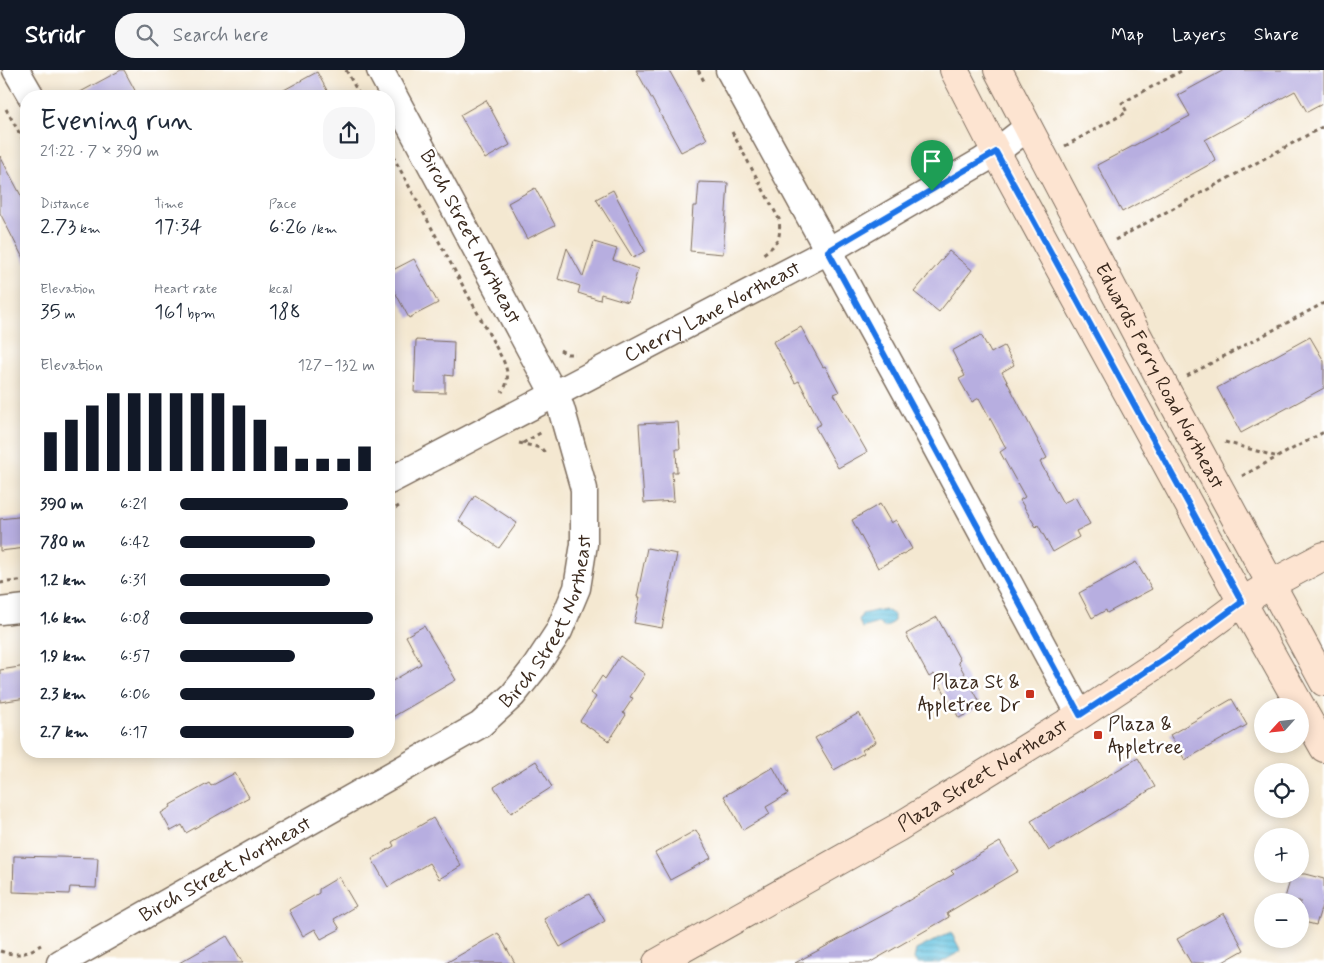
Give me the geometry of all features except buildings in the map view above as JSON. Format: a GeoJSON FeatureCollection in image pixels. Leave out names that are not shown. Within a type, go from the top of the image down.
{"type":"FeatureCollection","features":[{"type":"Feature","properties":{"kind":"main road","name":"Edwards Ferry Road Northeast"},"geometry":{"type":"LineString","coordinates":[[954,70],[996,152],[1324,748]]}},
{"type":"Feature","properties":{"kind":"main road","name":"Edwards Ferry Road Northeast"},"geometry":{"type":"LineString","coordinates":[[998,70],[1324,682]]}},
{"type":"Feature","properties":{"kind":"main road","name":"Plaza Street Northeast"},"geometry":{"type":"LineString","coordinates":[[657,963],[897,828],[1080,715],[1166,658],[1242,602],[1271,584],[1324,556]]}},
{"type":"Feature","properties":{"kind":"street"},"geometry":{"type":"LineString","coordinates":[[16,70],[28,90]]}},
{"type":"Feature","properties":{"kind":"street","name":"Birch Street Northeast"},"geometry":{"type":"LineString","coordinates":[[380,70],[391,90]]}},
{"type":"Feature","properties":{"kind":"street"},"geometry":{"type":"LineString","coordinates":[[729,70],[1080,715]]}},
{"type":"Feature","properties":{"kind":"street","name":"Birch Street Northeast"},"geometry":{"type":"LineString","coordinates":[[60,963],[480,725],[514,695],[536,666],[560,631],[577,588],[584,544],[584,489],[561,408],[395,98]]}},
{"type":"Feature","properties":{"kind":"street","name":"Cherry Lane Northeast"},"geometry":{"type":"LineString","coordinates":[[395,478],[828,251],[996,152],[1028,127]]}},
{"type":"Feature","properties":{"kind":"street"},"geometry":{"type":"LineString","coordinates":[[0,611],[20,609]]}},
{"type":"Feature","properties":{"kind":"path"},"geometry":{"type":"LineString","coordinates":[[346,70],[357,90]]}},
{"type":"Feature","properties":{"kind":"path"},"geometry":{"type":"LineString","coordinates":[[698,70],[707,88]]}},
{"type":"Feature","properties":{"kind":"path"},"geometry":{"type":"LineString","coordinates":[[1060,148],[1127,112],[1122,103],[1182,70]]}},
{"type":"Feature","properties":{"kind":"path"},"geometry":{"type":"LineString","coordinates":[[4,105],[20,135]]}},
{"type":"Feature","properties":{"kind":"path"},"geometry":{"type":"LineString","coordinates":[[1112,242],[1324,126]]}},
{"type":"Feature","properties":{"kind":"path"},"geometry":{"type":"LineString","coordinates":[[731,132],[779,219],[780,232],[776,245],[762,255]]}},
{"type":"Feature","properties":{"kind":"path"},"geometry":{"type":"LineString","coordinates":[[395,160],[506,369],[508,379],[504,391],[496,396]]}},
{"type":"Feature","properties":{"kind":"path"},"geometry":{"type":"LineString","coordinates":[[1184,377],[1324,302]]}},
{"type":"Feature","properties":{"kind":"path"},"geometry":{"type":"LineString","coordinates":[[555,348],[567,354],[581,354]]}},
{"type":"Feature","properties":{"kind":"path"},"geometry":{"type":"LineString","coordinates":[[1237,478],[1324,432]]}},
{"type":"Feature","properties":{"kind":"path"},"geometry":{"type":"LineString","coordinates":[[1217,440],[1278,457]]}},
{"type":"Feature","properties":{"kind":"path"},"geometry":{"type":"LineString","coordinates":[[514,443],[523,443],[541,448],[548,457]]}},
{"type":"Feature","properties":{"kind":"path"},"geometry":{"type":"LineString","coordinates":[[395,508],[406,502]]}},
{"type":"Feature","properties":{"kind":"path"},"geometry":{"type":"LineString","coordinates":[[0,583],[20,581]]}},
{"type":"Feature","properties":{"kind":"path"},"geometry":{"type":"LineString","coordinates":[[0,951],[14,955],[27,953],[42,945]]}},
{"type":"Feature","properties":{"kind":"water"},"geometry":{"type":"Polygon","coordinates":[[[884,609],[894,615],[894,620],[889,626],[883,627],[878,623],[862,628],[859,620],[862,614],[884,609]]]}},
{"type":"Feature","properties":{"kind":"water"},"geometry":{"type":"Polygon","coordinates":[[[951,932],[961,951],[940,963],[917,963],[914,959],[916,950],[951,932]]]}},
{"type":"Feature","properties":{"kind":"place","name":"Plaza St & Appletree Dr"},"geometry":{"type":"Point","coordinates":[1030,694]}},
{"type":"Feature","properties":{"kind":"place","name":"Plaza & Appletree"},"geometry":{"type":"Point","coordinates":[1098,735]}},
{"type":"Feature","properties":{"kind":"route"},"geometry":{"type":"LineString","coordinates":[[996,152],[1242,602],[1166,658],[1080,715],[828,251],[932,191],[996,152]]}}]}
